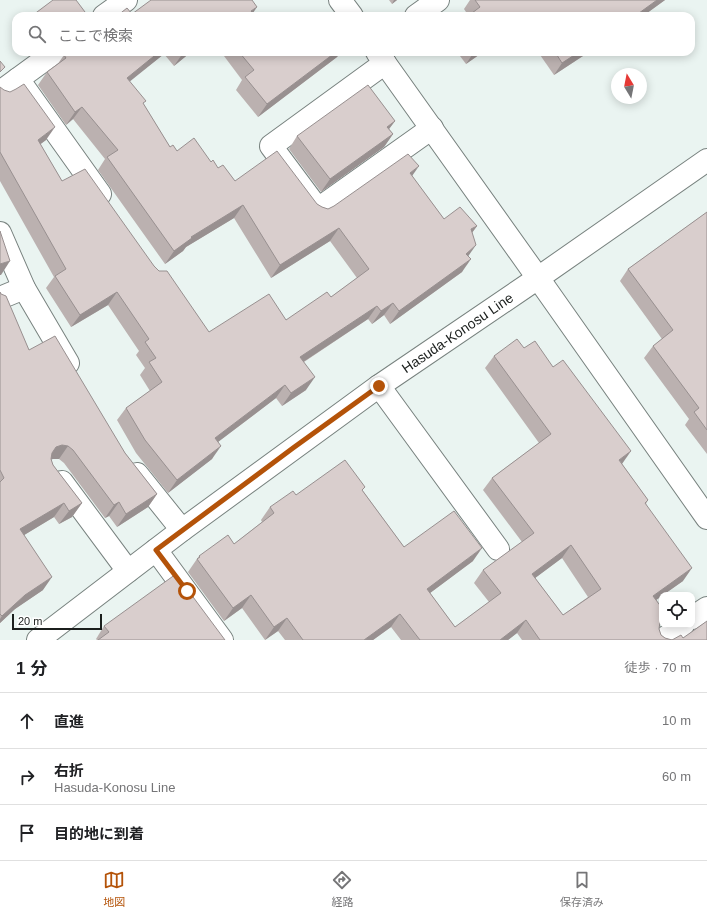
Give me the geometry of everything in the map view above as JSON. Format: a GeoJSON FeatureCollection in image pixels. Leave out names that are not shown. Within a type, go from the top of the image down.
{"type":"FeatureCollection","features":[{"type":"Feature","properties":{"kind":"street"},"geometry":{"type":"LineString","coordinates":[[110,12],[126,0]]}},
{"type":"Feature","properties":{"kind":"street"},"geometry":{"type":"LineString","coordinates":[[340,0],[349,12]]}},
{"type":"Feature","properties":{"kind":"street"},"geometry":{"type":"LineString","coordinates":[[422,12],[438,0]]}},
{"type":"Feature","properties":{"kind":"street"},"geometry":{"type":"LineString","coordinates":[[0,92],[50,56]]}},
{"type":"Feature","properties":{"kind":"street"},"geometry":{"type":"LineString","coordinates":[[432,128],[318,209],[271,146],[381,58],[432,128],[706,515]]}},
{"type":"Feature","properties":{"kind":"street"},"geometry":{"type":"LineString","coordinates":[[18,79],[110,208]]}},
{"type":"Feature","properties":{"kind":"street","name":"Hasuda-Konosu Line"},"geometry":{"type":"LineString","coordinates":[[38,640],[182,530],[379,386],[538,278],[707,160]]}},
{"type":"Feature","properties":{"kind":"street"},"geometry":{"type":"LineString","coordinates":[[0,234],[24,288],[77,378]]}},
{"type":"Feature","properties":{"kind":"street"},"geometry":{"type":"LineString","coordinates":[[0,298],[24,288]]}},
{"type":"Feature","properties":{"kind":"street"},"geometry":{"type":"LineString","coordinates":[[379,386],[498,549]]}},
{"type":"Feature","properties":{"kind":"street"},"geometry":{"type":"LineString","coordinates":[[126,460],[182,530]]}},
{"type":"Feature","properties":{"kind":"street"},"geometry":{"type":"LineString","coordinates":[[54,471],[128,571]]}},
{"type":"Feature","properties":{"kind":"street"},"geometry":{"type":"LineString","coordinates":[[156,550],[222,640]]}},
{"type":"Feature","properties":{"kind":"street"},"geometry":{"type":"LineString","coordinates":[[695,616],[707,608]]}},
{"type":"Feature","properties":{"kind":"street"},"geometry":{"type":"LineString","coordinates":[[662,640],[679,628]]}},
{"type":"Feature","properties":{"kind":"building"},"geometry":{"type":"Polygon","coordinates":[[[53,0],[76,0],[85,12],[37,12],[53,0]]]}},
{"type":"Feature","properties":{"kind":"building"},"geometry":{"type":"Polygon","coordinates":[[[151,0],[252,0],[257,7],[251,11],[252,12],[135,12],[151,0]]]}},
{"type":"Feature","properties":{"kind":"building"},"geometry":{"type":"Polygon","coordinates":[[[475,0],[657,0],[640,12],[473,12],[480,7],[475,0]]]}},
{"type":"Feature","properties":{"kind":"building"},"geometry":{"type":"Polygon","coordinates":[[[127,8],[130,12],[122,12],[127,8]]]}},
{"type":"Feature","properties":{"kind":"building"},"geometry":{"type":"Polygon","coordinates":[[[65,56],[154,56],[127,78],[146,101],[143,103],[170,147],[173,145],[177,151],[194,138],[211,162],[213,160],[218,168],[223,165],[235,181],[277,151],[317,204],[328,209],[408,154],[419,166],[410,173],[444,219],[460,207],[477,226],[471,229],[476,245],[466,254],[471,259],[399,311],[393,303],[381,311],[377,306],[300,357],[315,377],[291,393],[285,385],[215,438],[221,446],[177,480],[145,440],[126,408],[162,382],[149,362],[156,358],[145,342],[149,339],[117,292],[80,315],[55,276],[66,269],[0,152],[0,87],[10,92],[24,84],[55,127],[38,140],[62,181],[85,169],[154,266],[159,271],[167,271],[209,332],[269,294],[286,320],[327,292],[331,297],[369,269],[339,228],[280,265],[243,205],[191,237],[192,238],[174,251],[107,157],[118,150],[82,107],[75,112],[47,72],[66,58],[65,56]]]}},
{"type":"Feature","properties":{"kind":"building"},"geometry":{"type":"Polygon","coordinates":[[[242,56],[331,56],[267,104],[245,77],[254,70],[242,56]]]}},
{"type":"Feature","properties":{"kind":"building"},"geometry":{"type":"Polygon","coordinates":[[[558,56],[573,56],[562,63],[558,56]]]}},
{"type":"Feature","properties":{"kind":"building"},"geometry":{"type":"Polygon","coordinates":[[[0,61],[5,67],[0,72],[0,61]]]}},
{"type":"Feature","properties":{"kind":"building"},"geometry":{"type":"Polygon","coordinates":[[[368,85],[395,121],[387,127],[393,134],[330,179],[297,136],[368,85]]]}},
{"type":"Feature","properties":{"kind":"building"},"geometry":{"type":"Polygon","coordinates":[[[707,212],[707,430],[694,412],[699,408],[653,346],[673,330],[628,269],[707,212]]]}},
{"type":"Feature","properties":{"kind":"building"},"geometry":{"type":"Polygon","coordinates":[[[0,231],[10,261],[0,264],[0,231]]]}},
{"type":"Feature","properties":{"kind":"building"},"geometry":{"type":"Polygon","coordinates":[[[0,292],[6,296],[29,350],[55,336],[125,453],[157,494],[126,514],[119,502],[114,505],[73,450],[68,446],[62,445],[56,447],[52,453],[51,459],[53,465],[82,503],[69,511],[64,503],[20,529],[52,577],[25,595],[2,616],[0,614],[0,482],[4,478],[0,470],[0,292]]]}},
{"type":"Feature","properties":{"kind":"building"},"geometry":{"type":"Polygon","coordinates":[[[517,339],[524,348],[535,341],[553,367],[563,360],[631,451],[619,460],[648,500],[645,503],[692,568],[653,596],[659,604],[659,629],[661,635],[672,640],[540,640],[526,620],[500,640],[420,640],[400,614],[364,640],[303,640],[287,618],[274,627],[251,595],[233,608],[197,559],[228,535],[234,544],[274,513],[270,507],[293,491],[296,495],[345,460],[365,487],[362,490],[404,547],[454,511],[482,548],[427,589],[455,627],[501,593],[483,570],[534,533],[492,478],[551,434],[494,356],[517,339]],[[571,545],[532,574],[563,615],[601,589],[571,545]]]}},
{"type":"Feature","properties":{"kind":"building"},"geometry":{"type":"Polygon","coordinates":[[[176,574],[225,640],[98,640],[109,632],[104,626],[176,574]]]}},
{"type":"Feature","properties":{"kind":"building"},"geometry":{"type":"Polygon","coordinates":[[[707,621],[707,640],[672,640],[681,635],[683,638],[707,621]]]}},
{"type":"Feature","properties":{"kind":"route"},"geometry":{"type":"LineString","coordinates":[[187,591],[156,550],[379,386]]}}]}
